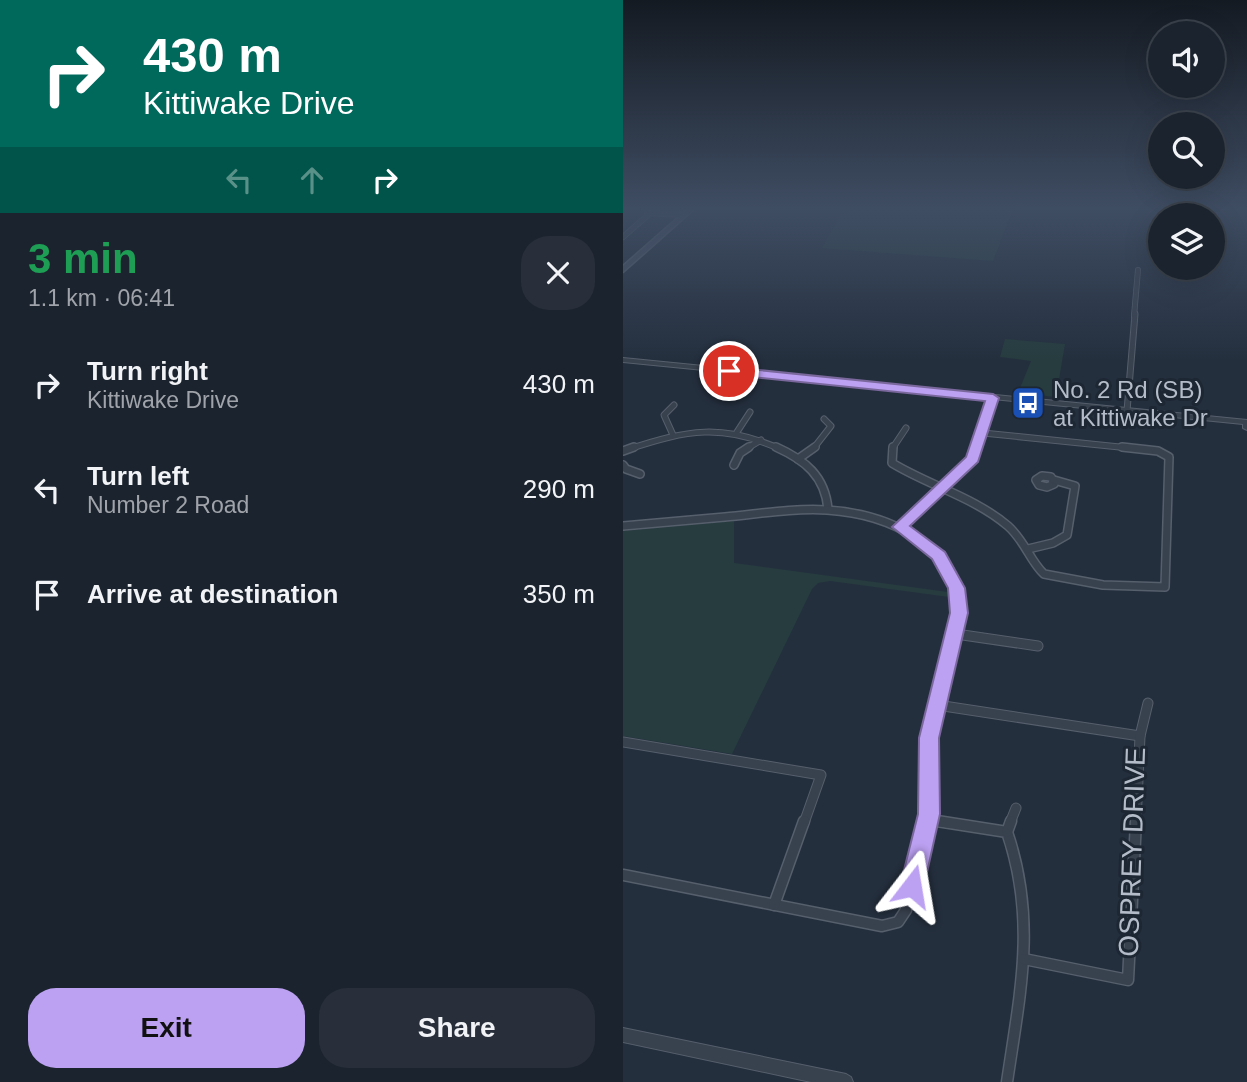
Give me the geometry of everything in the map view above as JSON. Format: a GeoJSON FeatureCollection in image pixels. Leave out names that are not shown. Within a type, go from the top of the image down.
{"type":"FeatureCollection","features":[{"type":"Feature","properties":{"kind":"street"},"geometry":{"type":"LineString","coordinates":[[1127,411],[1138,270]]}},
{"type":"Feature","properties":{"kind":"street"},"geometry":{"type":"LineString","coordinates":[[623,360],[1247,422],[1247,428]]}},
{"type":"Feature","properties":{"kind":"street"},"geometry":{"type":"LineString","coordinates":[[900,527],[973,459],[993,398]]}},
{"type":"Feature","properties":{"kind":"street"},"geometry":{"type":"LineString","coordinates":[[673,435],[664,415],[674,405]]}},
{"type":"Feature","properties":{"kind":"street"},"geometry":{"type":"LineString","coordinates":[[737,432],[750,412]]}},
{"type":"Feature","properties":{"kind":"street"},"geometry":{"type":"LineString","coordinates":[[798,459],[812,451],[825,438],[831,426],[824,419]]}},
{"type":"Feature","properties":{"kind":"street"},"geometry":{"type":"LineString","coordinates":[[906,428],[897,440],[891,462],[994,515],[1028,549],[1042,573],[1055,578],[1165,587],[1169,457],[1158,451],[983,433]]}},
{"type":"Feature","properties":{"kind":"street"},"geometry":{"type":"LineString","coordinates":[[623,451],[673,435],[708,430],[737,432],[761,440],[798,459],[819,477],[827,493],[828,509]]}},
{"type":"Feature","properties":{"kind":"street"},"geometry":{"type":"LineString","coordinates":[[734,465],[740,453],[761,440]]}},
{"type":"Feature","properties":{"kind":"street"},"geometry":{"type":"LineString","coordinates":[[623,465],[626,470],[640,474]]}},
{"type":"Feature","properties":{"kind":"street"},"geometry":{"type":"LineString","coordinates":[[1028,549],[1063,539],[1070,530],[1075,486],[1055,480]]}},
{"type":"Feature","properties":{"kind":"street"},"geometry":{"type":"LineString","coordinates":[[623,526],[828,509],[863,514],[900,527],[920,539],[939,556],[953,580],[959,605],[956,634],[928,746],[928,820],[906,910],[898,922],[882,926],[623,875]]}},
{"type":"Feature","properties":{"kind":"street"},"geometry":{"type":"LineString","coordinates":[[956,634],[1038,646]]}},
{"type":"Feature","properties":{"kind":"street"},"geometry":{"type":"LineString","coordinates":[[1140,736],[1148,703]]}},
{"type":"Feature","properties":{"kind":"street","name":"OSPREY DRIVE"},"geometry":{"type":"LineString","coordinates":[[937,705],[1140,736],[1128,980],[1024,958]]}},
{"type":"Feature","properties":{"kind":"street"},"geometry":{"type":"LineString","coordinates":[[623,742],[821,775],[774,905]]}},
{"type":"Feature","properties":{"kind":"street"},"geometry":{"type":"LineString","coordinates":[[1007,1082],[1024,958],[1026,918],[1020,875],[1007,832],[1016,808]]}},
{"type":"Feature","properties":{"kind":"street"},"geometry":{"type":"LineString","coordinates":[[928,820],[1007,832]]}},
{"type":"Feature","properties":{"kind":"street"},"geometry":{"type":"LineString","coordinates":[[625,1034],[846,1082]]}},
{"type":"Feature","properties":{"kind":"green space"},"geometry":{"type":"Polygon","coordinates":[[[1005,339],[1065,344],[1056,397],[1018,393],[1031,361],[1000,357],[1005,339]]]}},
{"type":"Feature","properties":{"kind":"green space"},"geometry":{"type":"Polygon","coordinates":[[[734,521],[734,563],[948,592],[949,597],[830,581],[818,583],[812,589],[732,754],[623,736],[623,531],[734,521]]]}},
{"type":"Feature","properties":{"kind":"place","name":"No. 2 Rd (SB) at Kittiwake Dr"},"geometry":{"type":"Point","coordinates":[1028,403]}},
{"type":"Feature","properties":{"kind":"route"},"geometry":{"type":"LineString","coordinates":[[729,371],[993,398],[973,459],[900,527],[920,539],[939,556],[948,569],[958,596],[959,613],[929,738],[929,814],[912,886]]}}]}
